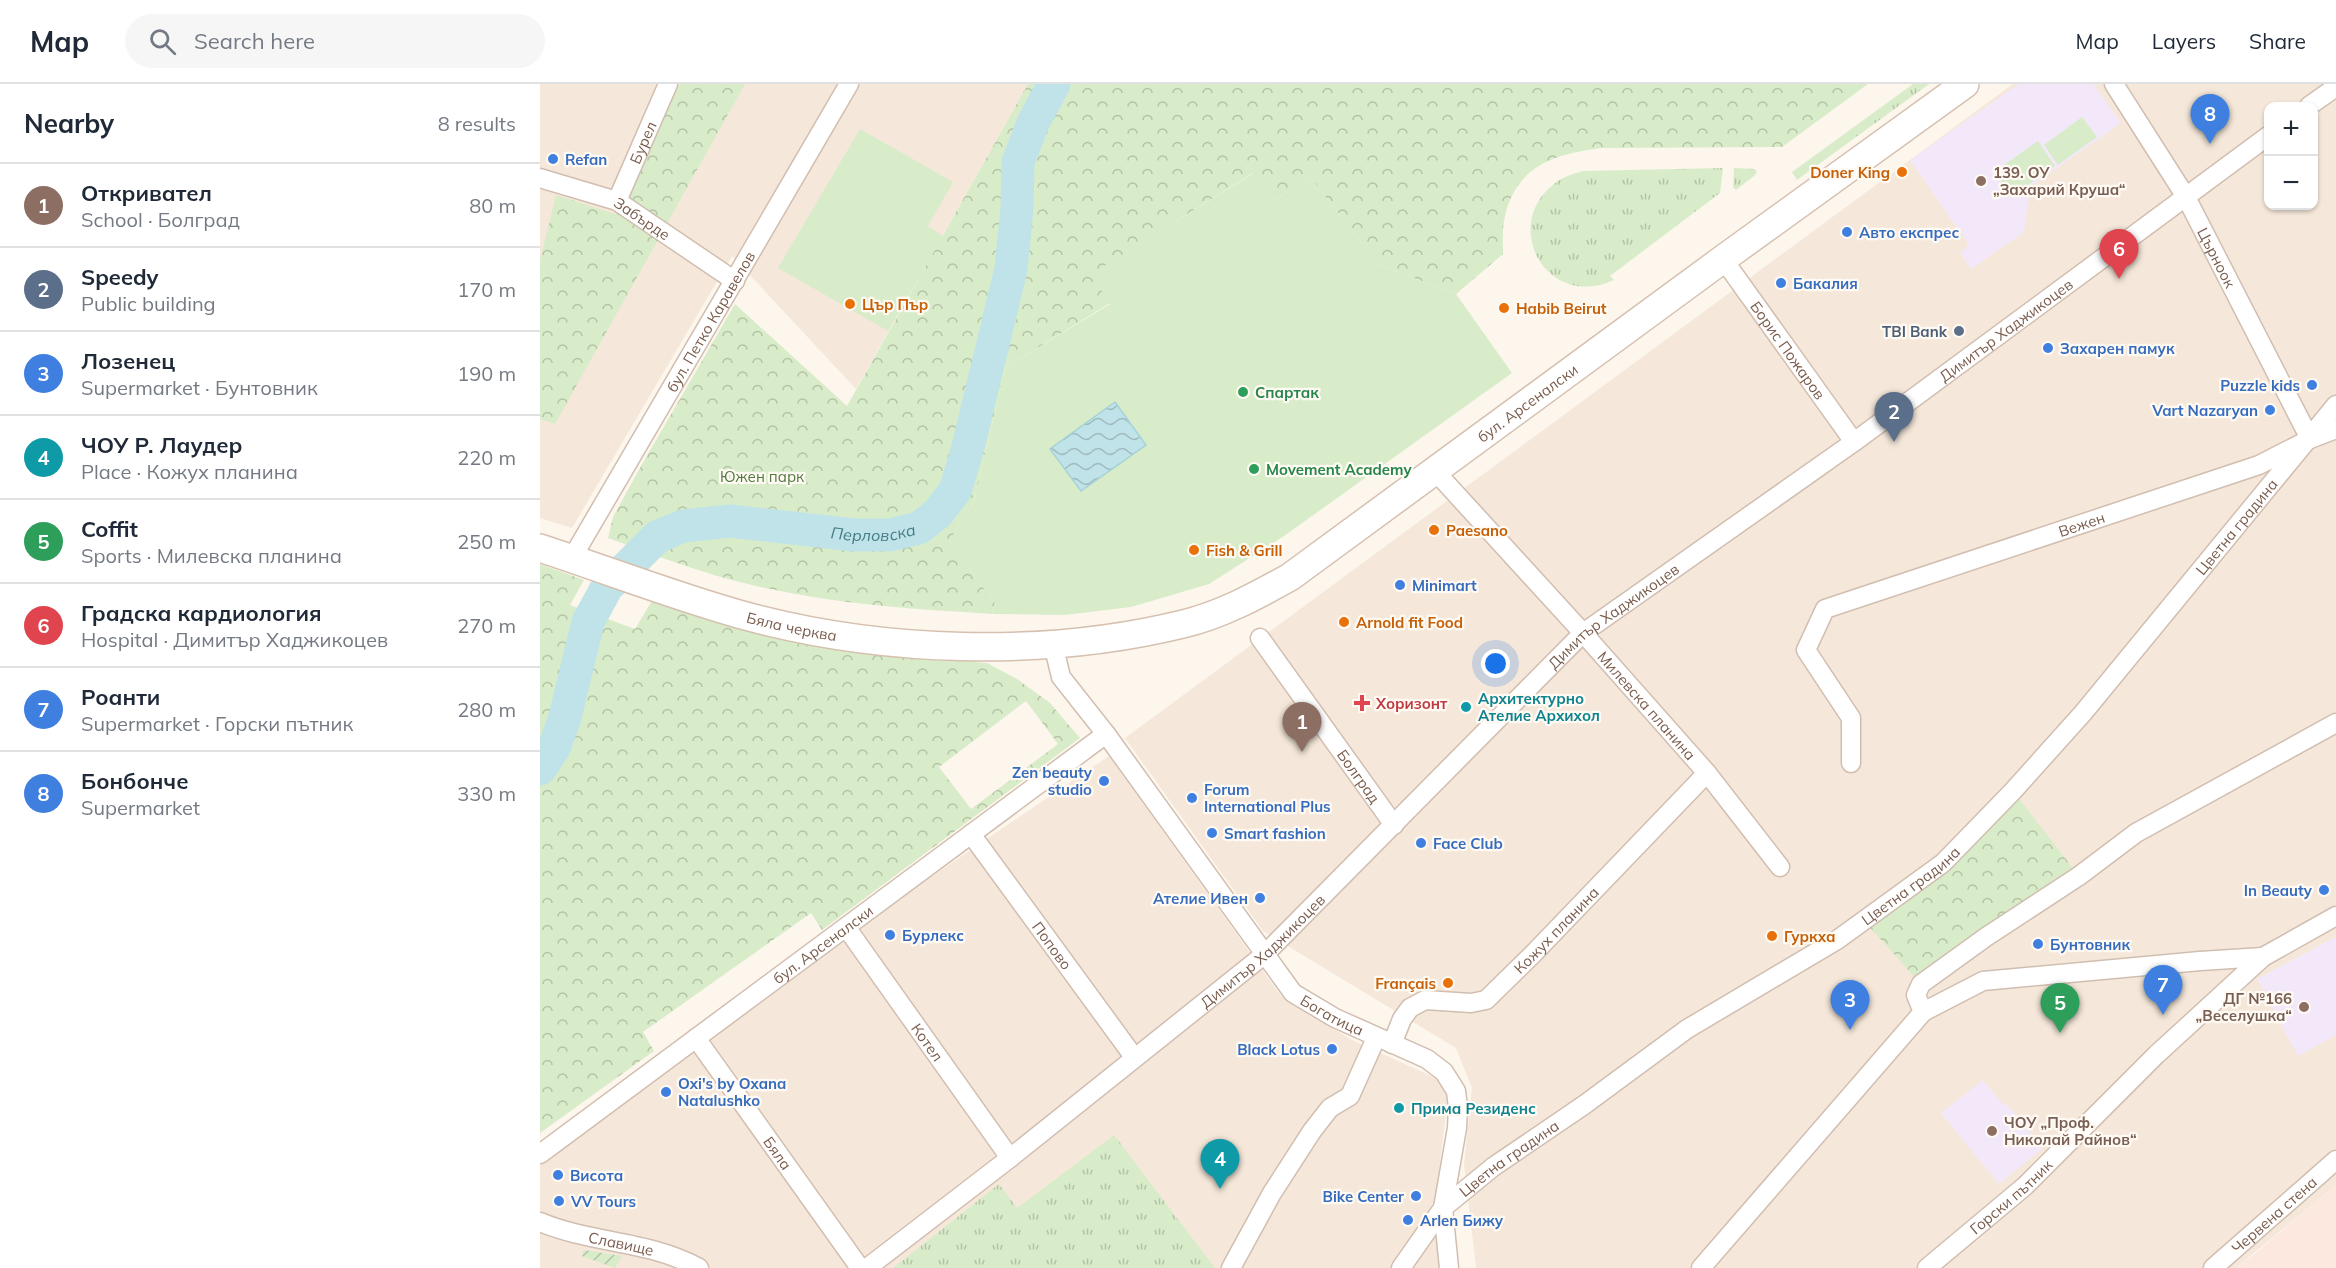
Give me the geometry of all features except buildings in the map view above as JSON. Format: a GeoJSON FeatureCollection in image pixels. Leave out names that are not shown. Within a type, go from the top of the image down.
{"type":"FeatureCollection","features":[{"type":"Feature","properties":{"kind":"street","name":"Бурел"},"geometry":{"type":"LineString","coordinates":[[617,201],[668,84]]}},
{"type":"Feature","properties":{"kind":"street","name":"бул. Петко Каравелов"},"geometry":{"type":"LineString","coordinates":[[582,562],[735,281],[849,84]]}},
{"type":"Feature","properties":{"kind":"street","name":"бул. Арсеналски"},"geometry":{"type":"LineString","coordinates":[[1053,644],[1119,636],[1184,624],[1241,604],[1290,577],[1965,84]]}},
{"type":"Feature","properties":{"kind":"street","name":"Църноок"},"geometry":{"type":"LineString","coordinates":[[2114,84],[2186,197],[2310,439]]}},
{"type":"Feature","properties":{"kind":"street"},"geometry":{"type":"LineString","coordinates":[[2315,102],[2336,87]]}},
{"type":"Feature","properties":{"kind":"street","name":"Димитър Хаджикоцев"},"geometry":{"type":"LineString","coordinates":[[867,1268],[1010,1158],[1265,954],[1583,633],[1854,442],[2264,139]]}},
{"type":"Feature","properties":{"kind":"street","name":"Забърде"},"geometry":{"type":"LineString","coordinates":[[540,178],[617,201],[735,281]]}},
{"type":"Feature","properties":{"kind":"street","name":"Борис Пожаров"},"geometry":{"type":"LineString","coordinates":[[1723,259],[1854,442]]}},
{"type":"Feature","properties":{"kind":"street","name":"Цветна градина"},"geometry":{"type":"LineString","coordinates":[[1401,1268],[1443,1208],[1493,1167],[1584,1105],[1687,1029],[1837,940],[1943,863],[2013,791],[2083,713],[2336,405]]}},
{"type":"Feature","properties":{"kind":"street","name":"Вежен"},"geometry":{"type":"LineString","coordinates":[[1851,763],[1851,718],[1806,650],[1825,609],[2259,465],[2310,439],[2336,429]]}},
{"type":"Feature","properties":{"kind":"street","name":"Милевска планина"},"geometry":{"type":"LineString","coordinates":[[1435,471],[1707,773],[1780,867]]}},
{"type":"Feature","properties":{"kind":"street","name":"Бяла черква"},"geometry":{"type":"LineString","coordinates":[[540,548],[658,589],[743,615],[808,630],[854,637],[951,645],[1053,644]]}},
{"type":"Feature","properties":{"kind":"street","name":"Болград"},"geometry":{"type":"LineString","coordinates":[[1260,638],[1394,825]]}},
{"type":"Feature","properties":{"kind":"street","name":"Богатица"},"geometry":{"type":"LineString","coordinates":[[1053,644],[1061,676],[1106,734],[1293,993],[1335,1018],[1427,1059],[1444,1072],[1456,1091],[1458,1108],[1443,1208],[1449,1268]]}},
{"type":"Feature","properties":{"kind":"street"},"geometry":{"type":"LineString","coordinates":[[1923,1012],[1916,995],[1921,984],[1986,937],[2079,876],[2136,833],[2336,723]]}},
{"type":"Feature","properties":{"kind":"street","name":"бул. Арсеналски"},"geometry":{"type":"LineString","coordinates":[[540,1155],[1106,734]]}},
{"type":"Feature","properties":{"kind":"street","name":"Кожух планина"},"geometry":{"type":"LineString","coordinates":[[1231,1268],[1272,1193],[1312,1131],[1330,1108],[1350,1096],[1384,1041],[1410,1008],[1425,1000],[1471,1003],[1486,1000],[1707,773]]}},
{"type":"Feature","properties":{"kind":"street","name":"Попово"},"geometry":{"type":"LineString","coordinates":[[970,834],[1134,1057]]}},
{"type":"Feature","properties":{"kind":"street","name":"Горски пътник"},"geometry":{"type":"LineString","coordinates":[[1927,1268],[2025,1186],[2156,1055],[2263,957],[2336,916]]}},
{"type":"Feature","properties":{"kind":"street","name":"Котел"},"geometry":{"type":"LineString","coordinates":[[846,927],[1010,1158]]}},
{"type":"Feature","properties":{"kind":"street"},"geometry":{"type":"LineString","coordinates":[[1701,1268],[1923,1012],[1983,981],[2263,957]]}},
{"type":"Feature","properties":{"kind":"street","name":"Бяла"},"geometry":{"type":"LineString","coordinates":[[696,1038],[860,1268]]}},
{"type":"Feature","properties":{"kind":"street","name":"Червена стена"},"geometry":{"type":"LineString","coordinates":[[2213,1268],[2336,1160]]}},
{"type":"Feature","properties":{"kind":"street","name":"Славище"},"geometry":{"type":"LineString","coordinates":[[540,1222],[589,1237],[655,1249],[677,1256],[699,1268]]}},
{"type":"Feature","properties":{"kind":"shaded area"},"geometry":{"type":"Polygon","coordinates":[[[540,84],[1028,84],[856,389],[732,256],[572,528],[540,518],[540,84]]]}},
{"type":"Feature","properties":{"kind":"shaded area"},"geometry":{"type":"Polygon","coordinates":[[[2013,84],[2336,84],[2336,1185],[2236,1268],[1476,1268],[1464,1164],[1472,1088],[1456,1048],[1263,931],[1125,738],[2013,84]]]}},
{"type":"Feature","properties":{"kind":"shaded area","name":"139. ОУ „Захарий Круша“"},"geometry":{"type":"Polygon","coordinates":[[[2019,84],[2093,84],[2121,123],[2030,187],[2024,232],[1971,269],[1960,253],[1969,245],[1910,160],[2019,84]]]}},
{"type":"Feature","properties":{"kind":"shaded area"},"geometry":{"type":"Polygon","coordinates":[[[1109,756],[1281,996],[1350,1039],[1438,1079],[1448,1097],[1438,1179],[1444,1268],[540,1268],[540,1164],[800,966],[1109,756]]]}},
{"type":"Feature","properties":{"kind":"shaded area","name":"ДГ №166 „Веселушка“"},"geometry":{"type":"Polygon","coordinates":[[[2336,937],[2336,1035],[2298,1056],[2257,979],[2336,937]]]}},
{"type":"Feature","properties":{"kind":"shaded area","name":"ЧОУ „Проф. Николай Райнов“"},"geometry":{"type":"Polygon","coordinates":[[[1983,1080],[2004,1106],[2007,1104],[2043,1148],[1999,1184],[1941,1113],[1983,1080]]]}},
{"type":"Feature","properties":{"kind":"shaded area"},"geometry":{"type":"Polygon","coordinates":[[[2336,1185],[2336,1268],[2236,1268],[2252,1256],[2336,1185]]]}},
{"type":"Feature","properties":{"kind":"green space"},"geometry":{"type":"Polygon","coordinates":[[[680,84],[745,84],[555,424],[540,419],[540,260],[556,195],[615,214],[680,84]]]}},
{"type":"Feature","properties":{"kind":"green space","name":"Южен парк"},"geometry":{"type":"Polygon","coordinates":[[[1028,84],[1868,84],[1782,147],[1602,148],[1569,154],[1540,165],[1519,185],[1511,199],[1504,220],[1503,254],[1456,294],[1379,265],[1310,177],[1276,200],[1253,173],[1092,274],[1110,303],[1005,368],[974,502],[949,542],[995,603],[992,614],[871,605],[811,597],[715,575],[608,538],[613,517],[735,304],[847,406],[1028,84]]]}},
{"type":"Feature","properties":{"kind":"green space"},"geometry":{"type":"Polygon","coordinates":[[[1913,84],[1929,84],[1797,180],[1792,172],[1913,84]]]}},
{"type":"Feature","properties":{"kind":"green space"},"geometry":{"type":"Polygon","coordinates":[[[2082,117],[2097,137],[2058,165],[2044,145],[2082,117]]]}},
{"type":"Feature","properties":{"kind":"green space"},"geometry":{"type":"Polygon","coordinates":[[[860,129],[953,182],[928,226],[943,236],[888,331],[778,268],[860,129]]]}},
{"type":"Feature","properties":{"kind":"green space"},"geometry":{"type":"Polygon","coordinates":[[[2038,141],[2055,166],[2012,196],[1994,172],[2038,141]]]}},
{"type":"Feature","properties":{"kind":"green space"},"geometry":{"type":"Polygon","coordinates":[[[1723,168],[1720,193],[1610,276],[1614,280],[1590,286],[1569,284],[1551,274],[1539,259],[1532,241],[1531,221],[1538,201],[1554,184],[1564,178],[1583,171],[1723,168]]]}},
{"type":"Feature","properties":{"kind":"green space"},"geometry":{"type":"Polygon","coordinates":[[[1734,168],[1757,171],[1736,190],[1733,187],[1734,168]]]}},
{"type":"Feature","properties":{"kind":"green space","name":"Спартак"},"geometry":{"type":"Polygon","coordinates":[[[1254,173],[1276,200],[1310,177],[1379,265],[1456,294],[1512,373],[1284,536],[1209,584],[1131,607],[1065,615],[992,614],[995,603],[949,542],[974,502],[1005,368],[1110,304],[1091,274],[1254,173]]]}},
{"type":"Feature","properties":{"kind":"green space"},"geometry":{"type":"Polygon","coordinates":[[[540,564],[584,580],[570,605],[635,629],[653,599],[741,629],[804,642],[860,652],[987,663],[1017,679],[1050,703],[1080,738],[822,930],[811,913],[643,1032],[654,1051],[540,1133],[540,564]],[[1026,701],[939,767],[971,809],[1058,744],[1026,701]]]}},
{"type":"Feature","properties":{"kind":"green space"},"geometry":{"type":"Polygon","coordinates":[[[2013,791],[2079,876],[1921,984],[1863,920],[2013,791]]]}},
{"type":"Feature","properties":{"kind":"green space"},"geometry":{"type":"Polygon","coordinates":[[[1114,1135],[1215,1268],[893,1268],[999,1184],[1017,1208],[1114,1135]]]}},
{"type":"Feature","properties":{"kind":"green space"},"geometry":{"type":"Polygon","coordinates":[[[584,1250],[622,1256],[615,1268],[582,1256],[584,1250]]]}},
{"type":"Feature","properties":{"kind":"water"},"geometry":{"type":"Polygon","coordinates":[[[1115,402],[1146,445],[1081,491],[1050,449],[1115,402]]]}},
{"type":"Feature","properties":{"kind":"waterway","name":"Перловска"},"geometry":{"type":"LineString","coordinates":[[540,769],[554,748],[565,717],[588,622],[607,587],[657,537],[683,526],[730,521],[854,535],[890,535],[919,528],[937,514],[955,491],[967,451],[1011,269],[1017,208],[1018,162],[1033,123],[1054,84]]}},
{"type":"Feature","properties":{"kind":"place","name":"Бонбонче"},"geometry":{"type":"Point","coordinates":[2210,144]}},
{"type":"Feature","properties":{"kind":"place","name":"Refan"},"geometry":{"type":"Point","coordinates":[553,159]}},
{"type":"Feature","properties":{"kind":"place","name":"Doner King"},"geometry":{"type":"Point","coordinates":[1902,172]}},
{"type":"Feature","properties":{"kind":"place","name":"139. ОУ „Захарий Круша“"},"geometry":{"type":"Point","coordinates":[1981,181]}},
{"type":"Feature","properties":{"kind":"place","name":"Авто експрес"},"geometry":{"type":"Point","coordinates":[1847,232]}},
{"type":"Feature","properties":{"kind":"place","name":"Градска кардиология"},"geometry":{"type":"Point","coordinates":[2119,279]}},
{"type":"Feature","properties":{"kind":"place","name":"Бакалия"},"geometry":{"type":"Point","coordinates":[1781,283]}},
{"type":"Feature","properties":{"kind":"place","name":"Цър Пър"},"geometry":{"type":"Point","coordinates":[850,304]}},
{"type":"Feature","properties":{"kind":"place","name":"Habib Beirut"},"geometry":{"type":"Point","coordinates":[1504,308]}},
{"type":"Feature","properties":{"kind":"place","name":"TBI Bank"},"geometry":{"type":"Point","coordinates":[1959,331]}},
{"type":"Feature","properties":{"kind":"place","name":"Захарен памук"},"geometry":{"type":"Point","coordinates":[2048,348]}},
{"type":"Feature","properties":{"kind":"place","name":"Puzzle kids"},"geometry":{"type":"Point","coordinates":[2312,385]}},
{"type":"Feature","properties":{"kind":"place","name":"Спартак"},"geometry":{"type":"Point","coordinates":[1243,392]}},
{"type":"Feature","properties":{"kind":"place","name":"Vart Nazaryan"},"geometry":{"type":"Point","coordinates":[2270,410]}},
{"type":"Feature","properties":{"kind":"place","name":"Speedy"},"geometry":{"type":"Point","coordinates":[1894,442]}},
{"type":"Feature","properties":{"kind":"place","name":"Movement Academy"},"geometry":{"type":"Point","coordinates":[1254,469]}},
{"type":"Feature","properties":{"kind":"place","name":"Paesano"},"geometry":{"type":"Point","coordinates":[1434,530]}},
{"type":"Feature","properties":{"kind":"place","name":"Fish & Grill"},"geometry":{"type":"Point","coordinates":[1194,550]}},
{"type":"Feature","properties":{"kind":"place","name":"Minimart"},"geometry":{"type":"Point","coordinates":[1400,585]}},
{"type":"Feature","properties":{"kind":"place","name":"Arnold fit Food"},"geometry":{"type":"Point","coordinates":[1344,622]}},
{"type":"Feature","properties":{"kind":"place","name":"Хоризонт"},"geometry":{"type":"Point","coordinates":[1362,703]}},
{"type":"Feature","properties":{"kind":"place","name":"Архитектурно Ателие Архихол"},"geometry":{"type":"Point","coordinates":[1466,707]}},
{"type":"Feature","properties":{"kind":"place","name":"Откривател"},"geometry":{"type":"Point","coordinates":[1302,752]}},
{"type":"Feature","properties":{"kind":"place","name":"Zen beauty studio"},"geometry":{"type":"Point","coordinates":[1104,781]}},
{"type":"Feature","properties":{"kind":"place","name":"Forum International Plus"},"geometry":{"type":"Point","coordinates":[1192,798]}},
{"type":"Feature","properties":{"kind":"place","name":"Smart fashion"},"geometry":{"type":"Point","coordinates":[1212,833]}},
{"type":"Feature","properties":{"kind":"place","name":"Face Club"},"geometry":{"type":"Point","coordinates":[1421,843]}},
{"type":"Feature","properties":{"kind":"place","name":"In Beauty"},"geometry":{"type":"Point","coordinates":[2324,890]}},
{"type":"Feature","properties":{"kind":"place","name":"Ателие Ивен"},"geometry":{"type":"Point","coordinates":[1260,898]}},
{"type":"Feature","properties":{"kind":"place","name":"Бурлекс"},"geometry":{"type":"Point","coordinates":[890,935]}},
{"type":"Feature","properties":{"kind":"place","name":"Гуркха"},"geometry":{"type":"Point","coordinates":[1772,936]}},
{"type":"Feature","properties":{"kind":"place","name":"Бунтовник"},"geometry":{"type":"Point","coordinates":[2038,944]}},
{"type":"Feature","properties":{"kind":"place","name":"Français"},"geometry":{"type":"Point","coordinates":[1448,983]}},
{"type":"Feature","properties":{"kind":"place","name":"ДГ №166 „Веселушка“"},"geometry":{"type":"Point","coordinates":[2304,1007]}},
{"type":"Feature","properties":{"kind":"place","name":"Роанти"},"geometry":{"type":"Point","coordinates":[2163,1015]}},
{"type":"Feature","properties":{"kind":"place","name":"Лозенец"},"geometry":{"type":"Point","coordinates":[1850,1030]}},
{"type":"Feature","properties":{"kind":"place","name":"Coffit"},"geometry":{"type":"Point","coordinates":[2060,1033]}},
{"type":"Feature","properties":{"kind":"place","name":"Black Lotus"},"geometry":{"type":"Point","coordinates":[1332,1049]}},
{"type":"Feature","properties":{"kind":"place","name":"Oxi's by Oxana Natalushko"},"geometry":{"type":"Point","coordinates":[666,1092]}},
{"type":"Feature","properties":{"kind":"place","name":"Прима Резиденс"},"geometry":{"type":"Point","coordinates":[1399,1108]}},
{"type":"Feature","properties":{"kind":"place","name":"ЧОУ „Проф. Николай Райнов“"},"geometry":{"type":"Point","coordinates":[1992,1131]}},
{"type":"Feature","properties":{"kind":"place","name":"Висота"},"geometry":{"type":"Point","coordinates":[558,1175]}},
{"type":"Feature","properties":{"kind":"place","name":"ЧОУ Р. Лаудер"},"geometry":{"type":"Point","coordinates":[1220,1189]}},
{"type":"Feature","properties":{"kind":"place","name":"Bike Center"},"geometry":{"type":"Point","coordinates":[1416,1196]}},
{"type":"Feature","properties":{"kind":"place","name":"VV Tours"},"geometry":{"type":"Point","coordinates":[559,1201]}},
{"type":"Feature","properties":{"kind":"place","name":"Arlen Бижу"},"geometry":{"type":"Point","coordinates":[1408,1220]}}]}
